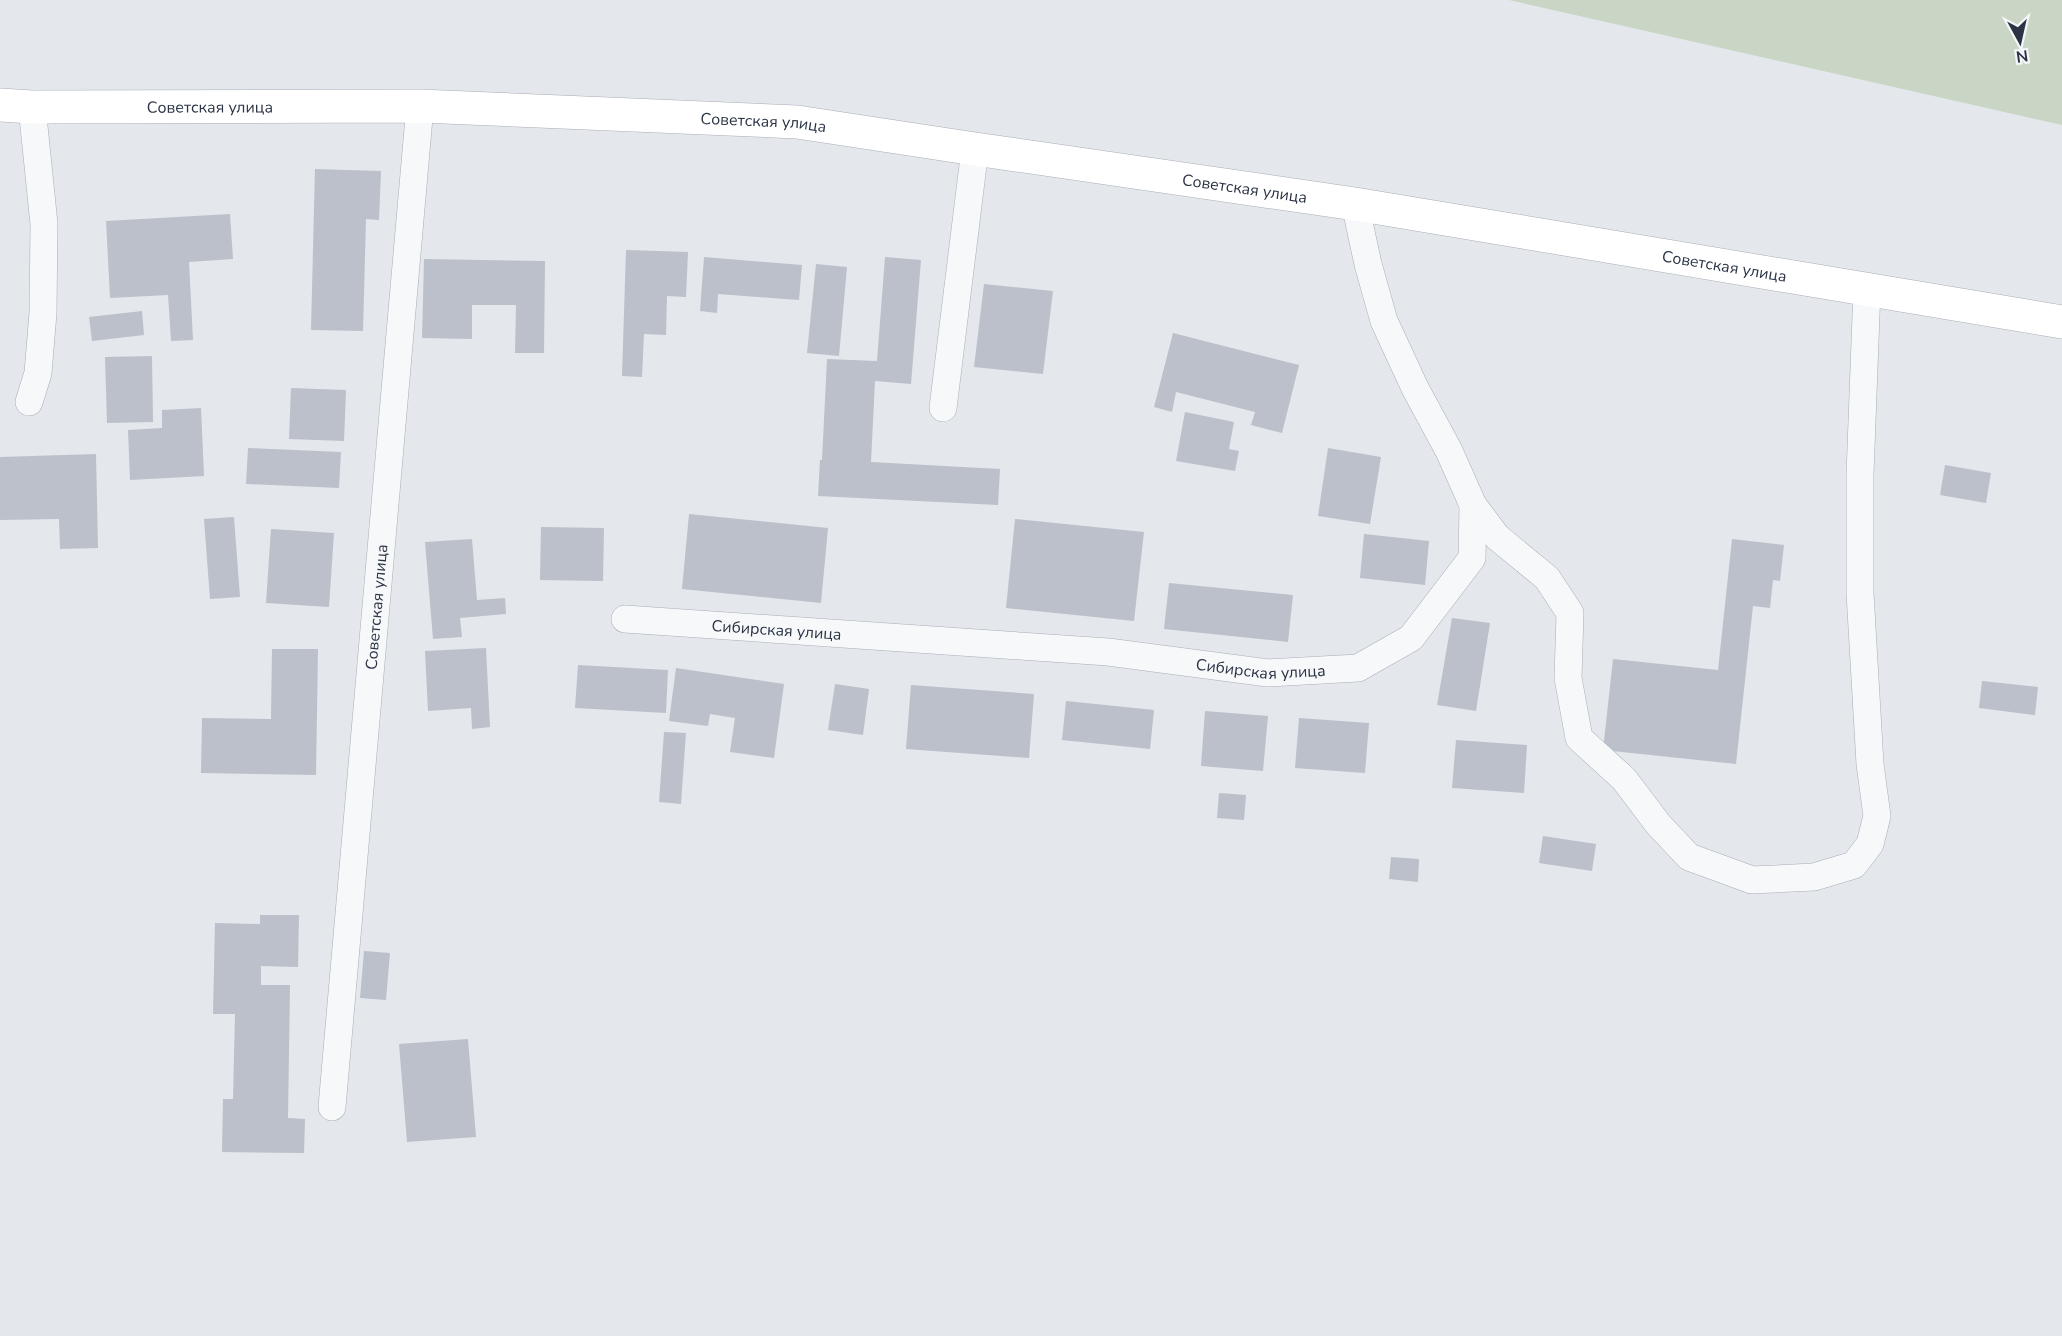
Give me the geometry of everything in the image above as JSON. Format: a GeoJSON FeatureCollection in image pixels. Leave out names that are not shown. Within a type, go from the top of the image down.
{"type":"FeatureCollection","features":[{"type":"Feature","properties":{"kind":"main road","name":"Советская улица"},"geometry":{"type":"LineString","coordinates":[[16,106],[420,106],[797,122],[1355,204],[2062,322]]}},
{"type":"Feature","properties":{"kind":"street"},"geometry":{"type":"LineString","coordinates":[[16,106],[44,224],[43,302],[38,373],[29,402]]}},
{"type":"Feature","properties":{"kind":"street","name":"Советская улица"},"geometry":{"type":"LineString","coordinates":[[332,1107],[420,106]]}},
{"type":"Feature","properties":{"kind":"street"},"geometry":{"type":"LineString","coordinates":[[943,408],[975,149]]}},
{"type":"Feature","properties":{"kind":"street","name":"Сибирская улица"},"geometry":{"type":"LineString","coordinates":[[626,619],[1108,652],[1268,673],[1358,668],[1411,638],[1472,558],[1473,505],[1449,451],[1415,388],[1384,321],[1368,264],[1355,204]]}},
{"type":"Feature","properties":{"kind":"street"},"geometry":{"type":"LineString","coordinates":[[1473,505],[1497,537],[1547,578],[1570,613],[1568,678],[1579,738],[1624,779],[1658,824],[1689,856],[1752,880],[1814,877],[1854,866],[1870,844],[1877,816],[1870,764],[1860,593],[1860,474],[1868,289]]}},
{"type":"Feature","properties":{"kind":"green space"},"geometry":{"type":"Polygon","coordinates":[[[1509,0],[2062,0],[2062,125],[1509,0]]]}},
{"type":"Feature","properties":{"kind":"building"},"geometry":{"type":"Polygon","coordinates":[[[315,169],[381,171],[379,220],[366,219],[363,331],[311,330],[315,169]]]}},
{"type":"Feature","properties":{"kind":"building"},"geometry":{"type":"Polygon","coordinates":[[[230,214],[233,259],[189,262],[193,340],[171,341],[168,295],[110,298],[106,221],[230,214]]]}},
{"type":"Feature","properties":{"kind":"building"},"geometry":{"type":"Polygon","coordinates":[[[626,250],[688,252],[686,297],[667,296],[666,335],[644,334],[642,377],[622,376],[626,250]]]}},
{"type":"Feature","properties":{"kind":"building"},"geometry":{"type":"Polygon","coordinates":[[[704,257],[802,265],[799,300],[718,294],[717,313],[700,311],[704,257]]]}},
{"type":"Feature","properties":{"kind":"building"},"geometry":{"type":"Polygon","coordinates":[[[885,257],[921,260],[911,384],[875,381],[871,462],[1000,469],[998,505],[818,496],[827,359],[877,361],[885,257]]]}},
{"type":"Feature","properties":{"kind":"building"},"geometry":{"type":"Polygon","coordinates":[[[424,259],[545,261],[544,353],[515,353],[516,305],[472,305],[472,339],[422,338],[424,259]]]}},
{"type":"Feature","properties":{"kind":"building"},"geometry":{"type":"Polygon","coordinates":[[[816,264],[847,267],[839,356],[807,353],[816,264]]]}},
{"type":"Feature","properties":{"kind":"building"},"geometry":{"type":"Polygon","coordinates":[[[984,284],[1053,291],[1043,374],[974,367],[984,284]]]}},
{"type":"Feature","properties":{"kind":"building"},"geometry":{"type":"Polygon","coordinates":[[[142,311],[144,335],[92,341],[89,317],[142,311]]]}},
{"type":"Feature","properties":{"kind":"building"},"geometry":{"type":"Polygon","coordinates":[[[1173,333],[1299,365],[1282,433],[1251,425],[1255,412],[1176,392],[1172,412],[1154,407],[1173,333]]]}},
{"type":"Feature","properties":{"kind":"building"},"geometry":{"type":"Polygon","coordinates":[[[152,356],[153,422],[107,423],[105,357],[152,356]]]}},
{"type":"Feature","properties":{"kind":"building"},"geometry":{"type":"Polygon","coordinates":[[[291,388],[346,390],[344,441],[289,439],[291,388]]]}},
{"type":"Feature","properties":{"kind":"building"},"geometry":{"type":"Polygon","coordinates":[[[201,408],[204,476],[130,480],[128,430],[162,428],[162,410],[201,408]]]}},
{"type":"Feature","properties":{"kind":"building"},"geometry":{"type":"Polygon","coordinates":[[[1185,412],[1234,422],[1229,449],[1239,451],[1235,471],[1176,461],[1185,412]]]}},
{"type":"Feature","properties":{"kind":"building"},"geometry":{"type":"Polygon","coordinates":[[[248,448],[341,452],[339,488],[246,484],[248,448]]]}},
{"type":"Feature","properties":{"kind":"building"},"geometry":{"type":"Polygon","coordinates":[[[1328,448],[1381,457],[1370,524],[1318,516],[1328,448]]]}},
{"type":"Feature","properties":{"kind":"building"},"geometry":{"type":"Polygon","coordinates":[[[96,454],[98,548],[60,549],[59,519],[0,520],[0,457],[96,454]]]}},
{"type":"Feature","properties":{"kind":"building"},"geometry":{"type":"Polygon","coordinates":[[[1945,465],[1991,473],[1986,503],[1940,495],[1945,465]]]}},
{"type":"Feature","properties":{"kind":"building"},"geometry":{"type":"Polygon","coordinates":[[[689,514],[828,528],[821,603],[682,589],[689,514]]]}},
{"type":"Feature","properties":{"kind":"building"},"geometry":{"type":"Polygon","coordinates":[[[234,517],[240,597],[210,599],[204,519],[234,517]]]}},
{"type":"Feature","properties":{"kind":"building"},"geometry":{"type":"Polygon","coordinates":[[[1015,519],[1144,532],[1134,621],[1006,608],[1015,519]]]}},
{"type":"Feature","properties":{"kind":"building"},"geometry":{"type":"Polygon","coordinates":[[[541,527],[604,528],[603,581],[540,580],[541,527]]]}},
{"type":"Feature","properties":{"kind":"building"},"geometry":{"type":"Polygon","coordinates":[[[271,529],[334,533],[329,607],[266,603],[271,529]]]}},
{"type":"Feature","properties":{"kind":"building"},"geometry":{"type":"Polygon","coordinates":[[[1364,534],[1429,541],[1425,585],[1360,578],[1364,534]]]}},
{"type":"Feature","properties":{"kind":"building"},"geometry":{"type":"Polygon","coordinates":[[[472,539],[477,600],[505,598],[506,614],[460,618],[462,637],[433,639],[425,542],[472,539]]]}},
{"type":"Feature","properties":{"kind":"building"},"geometry":{"type":"Polygon","coordinates":[[[1732,539],[1784,545],[1780,581],[1773,580],[1770,608],[1753,606],[1736,764],[1603,750],[1613,659],[1718,670],[1732,539]]]}},
{"type":"Feature","properties":{"kind":"building"},"geometry":{"type":"Polygon","coordinates":[[[1169,583],[1293,595],[1288,642],[1164,629],[1169,583]]]}},
{"type":"Feature","properties":{"kind":"building"},"geometry":{"type":"Polygon","coordinates":[[[1452,618],[1490,623],[1476,711],[1437,705],[1452,618]]]}},
{"type":"Feature","properties":{"kind":"building"},"geometry":{"type":"Polygon","coordinates":[[[486,648],[490,727],[472,729],[471,708],[428,711],[425,651],[486,648]]]}},
{"type":"Feature","properties":{"kind":"building"},"geometry":{"type":"Polygon","coordinates":[[[272,649],[318,649],[316,775],[201,773],[202,718],[271,719],[272,649]]]}},
{"type":"Feature","properties":{"kind":"building"},"geometry":{"type":"Polygon","coordinates":[[[578,665],[668,670],[666,713],[575,708],[578,665]]]}},
{"type":"Feature","properties":{"kind":"building"},"geometry":{"type":"Polygon","coordinates":[[[676,668],[784,684],[774,758],[730,752],[735,718],[710,714],[708,726],[669,721],[676,668]]]}},
{"type":"Feature","properties":{"kind":"building"},"geometry":{"type":"Polygon","coordinates":[[[1982,681],[2038,687],[2035,715],[1979,708],[1982,681]]]}},
{"type":"Feature","properties":{"kind":"building"},"geometry":{"type":"Polygon","coordinates":[[[835,684],[869,689],[863,735],[828,730],[835,684]]]}},
{"type":"Feature","properties":{"kind":"building"},"geometry":{"type":"Polygon","coordinates":[[[911,685],[1034,694],[1029,758],[906,749],[911,685]]]}},
{"type":"Feature","properties":{"kind":"building"},"geometry":{"type":"Polygon","coordinates":[[[1066,701],[1154,710],[1150,749],[1062,740],[1066,701]]]}},
{"type":"Feature","properties":{"kind":"building"},"geometry":{"type":"Polygon","coordinates":[[[1205,711],[1268,716],[1263,771],[1201,766],[1205,711]]]}},
{"type":"Feature","properties":{"kind":"building"},"geometry":{"type":"Polygon","coordinates":[[[1299,718],[1369,723],[1365,773],[1295,768],[1299,718]]]}},
{"type":"Feature","properties":{"kind":"building"},"geometry":{"type":"Polygon","coordinates":[[[664,732],[686,733],[681,804],[659,802],[664,732]]]}},
{"type":"Feature","properties":{"kind":"building"},"geometry":{"type":"Polygon","coordinates":[[[1456,740],[1527,745],[1524,793],[1452,788],[1456,740]]]}},
{"type":"Feature","properties":{"kind":"building"},"geometry":{"type":"Polygon","coordinates":[[[1219,793],[1246,795],[1244,820],[1217,818],[1219,793]]]}},
{"type":"Feature","properties":{"kind":"building"},"geometry":{"type":"Polygon","coordinates":[[[1543,836],[1596,844],[1592,871],[1539,863],[1543,836]]]}},
{"type":"Feature","properties":{"kind":"building"},"geometry":{"type":"Polygon","coordinates":[[[1391,857],[1419,859],[1418,882],[1389,879],[1391,857]]]}},
{"type":"Feature","properties":{"kind":"building"},"geometry":{"type":"Polygon","coordinates":[[[260,915],[299,915],[298,967],[261,966],[261,985],[290,985],[288,1118],[305,1119],[304,1153],[222,1152],[223,1099],[233,1099],[235,1014],[213,1014],[215,923],[260,924],[260,915]]]}},
{"type":"Feature","properties":{"kind":"building"},"geometry":{"type":"Polygon","coordinates":[[[364,951],[390,953],[386,1000],[360,998],[364,951]]]}},
{"type":"Feature","properties":{"kind":"building"},"geometry":{"type":"Polygon","coordinates":[[[468,1039],[476,1137],[407,1142],[399,1044],[468,1039]]]}}]}
